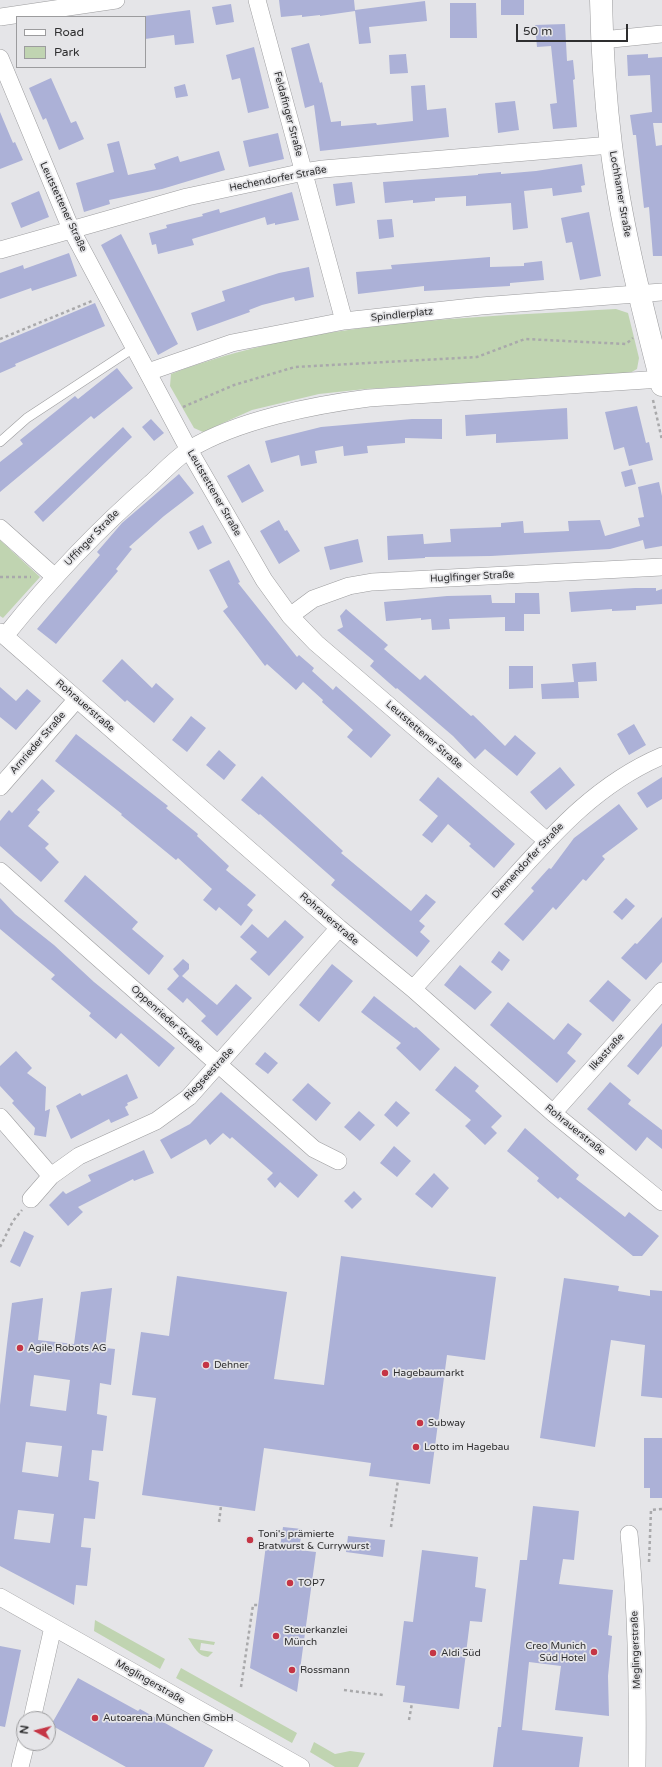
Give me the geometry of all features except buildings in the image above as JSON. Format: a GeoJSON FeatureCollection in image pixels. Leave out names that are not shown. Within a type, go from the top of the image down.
{"type":"FeatureCollection","features":[{"type":"Feature","properties":{"kind":"main road","name":"Lochhamer Straße"},"geometry":{"type":"LineString","coordinates":[[601,0],[602,40],[611,145],[620,201],[639,294],[661,381]]}},
{"type":"Feature","properties":{"kind":"street"},"geometry":{"type":"LineString","coordinates":[[0,17],[116,0]]}},
{"type":"Feature","properties":{"kind":"street","name":"Feldafinger Straße"},"geometry":{"type":"LineString","coordinates":[[257,0],[344,320]]}},
{"type":"Feature","properties":{"kind":"street"},"geometry":{"type":"LineString","coordinates":[[602,40],[662,34]]}},
{"type":"Feature","properties":{"kind":"street","name":"Leutstettener Straße"},"geometry":{"type":"LineString","coordinates":[[0,58],[71,229],[189,450],[264,580],[290,616],[316,643],[546,840]]}},
{"type":"Feature","properties":{"kind":"street","name":"Hechendorfer Straße"},"geometry":{"type":"LineString","coordinates":[[0,250],[187,197],[304,172],[330,168],[611,145]]}},
{"type":"Feature","properties":{"kind":"street","name":"Spindlerplatz"},"geometry":{"type":"LineString","coordinates":[[148,372],[232,343],[344,320],[481,306],[662,292]]}},
{"type":"Feature","properties":{"kind":"street"},"geometry":{"type":"LineString","coordinates":[[189,450],[237,429],[322,404],[369,398],[661,381]]}},
{"type":"Feature","properties":{"kind":"street","name":"Uffinger Straße"},"geometry":{"type":"LineString","coordinates":[[2,634],[114,515],[189,450]]}},
{"type":"Feature","properties":{"kind":"street"},"geometry":{"type":"LineString","coordinates":[[0,528],[55,577]]}},
{"type":"Feature","properties":{"kind":"street","name":"Huglfinger Straße"},"geometry":{"type":"LineString","coordinates":[[290,616],[313,599],[349,586],[372,582],[662,567]]}},
{"type":"Feature","properties":{"kind":"street","name":"Rohrauerstraße"},"geometry":{"type":"LineString","coordinates":[[2,634],[339,928],[413,989],[553,1113],[662,1202]]}},
{"type":"Feature","properties":{"kind":"street","name":"Arnrieder Straße"},"geometry":{"type":"LineString","coordinates":[[0,787],[77,699]]}},
{"type":"Feature","properties":{"kind":"street","name":"Diemendorfer Straße"},"geometry":{"type":"LineString","coordinates":[[413,989],[546,840],[575,812],[605,788],[631,771],[662,756]]}},
{"type":"Feature","properties":{"kind":"street","name":"Oppenrieder Straße"},"geometry":{"type":"LineString","coordinates":[[0,871],[314,1149],[338,1161]]}},
{"type":"Feature","properties":{"kind":"street","name":"Riegseestraße"},"geometry":{"type":"LineString","coordinates":[[31,1199],[51,1176],[79,1156],[156,1121],[189,1098],[339,928]]}},
{"type":"Feature","properties":{"kind":"street","name":"Ilkastraße"},"geometry":{"type":"LineString","coordinates":[[553,1113],[662,991]]}},
{"type":"Feature","properties":{"kind":"street"},"geometry":{"type":"LineString","coordinates":[[0,1117],[51,1176]]}},
{"type":"Feature","properties":{"kind":"street","name":"Meglingerstraße"},"geometry":{"type":"LineString","coordinates":[[629,1534],[633,1569],[638,1689],[638,1767]]}},
{"type":"Feature","properties":{"kind":"street","name":"Meglingerstraße"},"geometry":{"type":"LineString","coordinates":[[0,1597],[301,1767]]}},
{"type":"Feature","properties":{"kind":"street"},"geometry":{"type":"LineString","coordinates":[[34,1711],[53,1627]]}},
{"type":"Feature","properties":{"kind":"street"},"geometry":{"type":"LineString","coordinates":[[20,1767],[24,1751]]}},
{"type":"Feature","properties":{"kind":"lane"},"geometry":{"type":"LineString","coordinates":[[0,442],[27,418],[135,347]]}},
{"type":"Feature","properties":{"kind":"path"},"geometry":{"type":"LineString","coordinates":[[0,339],[107,294]]}},
{"type":"Feature","properties":{"kind":"path"},"geometry":{"type":"LineString","coordinates":[[170,414],[189,404],[234,385],[295,367],[477,357],[525,339],[626,344],[631,338],[637,336]]}},
{"type":"Feature","properties":{"kind":"path"},"geometry":{"type":"LineString","coordinates":[[0,576],[55,577]]}},
{"type":"Feature","properties":{"kind":"path"},"geometry":{"type":"LineString","coordinates":[[0,1247],[13,1221],[31,1199]]}},
{"type":"Feature","properties":{"kind":"path"},"geometry":{"type":"LineString","coordinates":[[438,1425],[455,1427]]}},
{"type":"Feature","properties":{"kind":"path"},"geometry":{"type":"LineString","coordinates":[[391,1527],[398,1480]]}},
{"type":"Feature","properties":{"kind":"path"},"geometry":{"type":"LineString","coordinates":[[219,1522],[221,1506]]}},
{"type":"Feature","properties":{"kind":"path"},"geometry":{"type":"LineString","coordinates":[[633,1569],[649,1566],[651,1510],[662,1510]]}},
{"type":"Feature","properties":{"kind":"path"},"geometry":{"type":"LineString","coordinates":[[241,1687],[253,1605],[258,1605]]}},
{"type":"Feature","properties":{"kind":"path"},"geometry":{"type":"LineString","coordinates":[[344,1690],[383,1695]]}},
{"type":"Feature","properties":{"kind":"path"},"geometry":{"type":"LineString","coordinates":[[409,1720],[412,1703]]}},
{"type":"Feature","properties":{"kind":"green space"},"geometry":{"type":"Polygon","coordinates":[[[616,309],[628,313],[639,358],[637,369],[628,374],[365,389],[319,394],[252,410],[203,432],[194,428],[170,386],[171,374],[224,356],[279,342],[334,332],[447,319],[616,309]]]}},
{"type":"Feature","properties":{"kind":"green space"},"geometry":{"type":"Polygon","coordinates":[[[0,540],[40,577],[3,618],[0,616],[0,540]]]}},
{"type":"Feature","properties":{"kind":"green space"},"geometry":{"type":"Polygon","coordinates":[[[95,1620],[165,1659],[160,1669],[94,1631],[95,1620]]]}},
{"type":"Feature","properties":{"kind":"green space"},"geometry":{"type":"Polygon","coordinates":[[[188,1638],[215,1642],[214,1645],[201,1643],[200,1650],[213,1652],[208,1657],[202,1655],[196,1650],[188,1638]]]}},
{"type":"Feature","properties":{"kind":"green space"},"geometry":{"type":"Polygon","coordinates":[[[181,1668],[297,1733],[292,1743],[176,1678],[181,1668]]]}},
{"type":"Feature","properties":{"kind":"green space"},"geometry":{"type":"Polygon","coordinates":[[[314,1742],[335,1754],[350,1751],[365,1753],[358,1767],[335,1767],[310,1752],[314,1742]]]}},
{"type":"Feature","properties":{"kind":"place","name":"Agile Robots AG"},"geometry":{"type":"Point","coordinates":[20,1348]}},
{"type":"Feature","properties":{"kind":"place","name":"Dehner"},"geometry":{"type":"Point","coordinates":[206,1365]}},
{"type":"Feature","properties":{"kind":"place","name":"Hagebaumarkt"},"geometry":{"type":"Point","coordinates":[385,1373]}},
{"type":"Feature","properties":{"kind":"place","name":"Subway"},"geometry":{"type":"Point","coordinates":[420,1423]}},
{"type":"Feature","properties":{"kind":"place","name":"Lotto im Hagebau"},"geometry":{"type":"Point","coordinates":[416,1447]}},
{"type":"Feature","properties":{"kind":"place","name":"Toni's prämierte Bratwurst & Currywurst"},"geometry":{"type":"Point","coordinates":[250,1540]}},
{"type":"Feature","properties":{"kind":"place","name":"TOP7"},"geometry":{"type":"Point","coordinates":[290,1583]}},
{"type":"Feature","properties":{"kind":"place","name":"Steuerkanzlei Münch"},"geometry":{"type":"Point","coordinates":[276,1636]}},
{"type":"Feature","properties":{"kind":"place","name":"Creo Munich Süd Hotel"},"geometry":{"type":"Point","coordinates":[594,1652]}},
{"type":"Feature","properties":{"kind":"place","name":"Aldi Süd"},"geometry":{"type":"Point","coordinates":[433,1653]}},
{"type":"Feature","properties":{"kind":"place","name":"Rossmann"},"geometry":{"type":"Point","coordinates":[292,1670]}},
{"type":"Feature","properties":{"kind":"place","name":"Autoarena München GmbH"},"geometry":{"type":"Point","coordinates":[95,1718]}}]}
